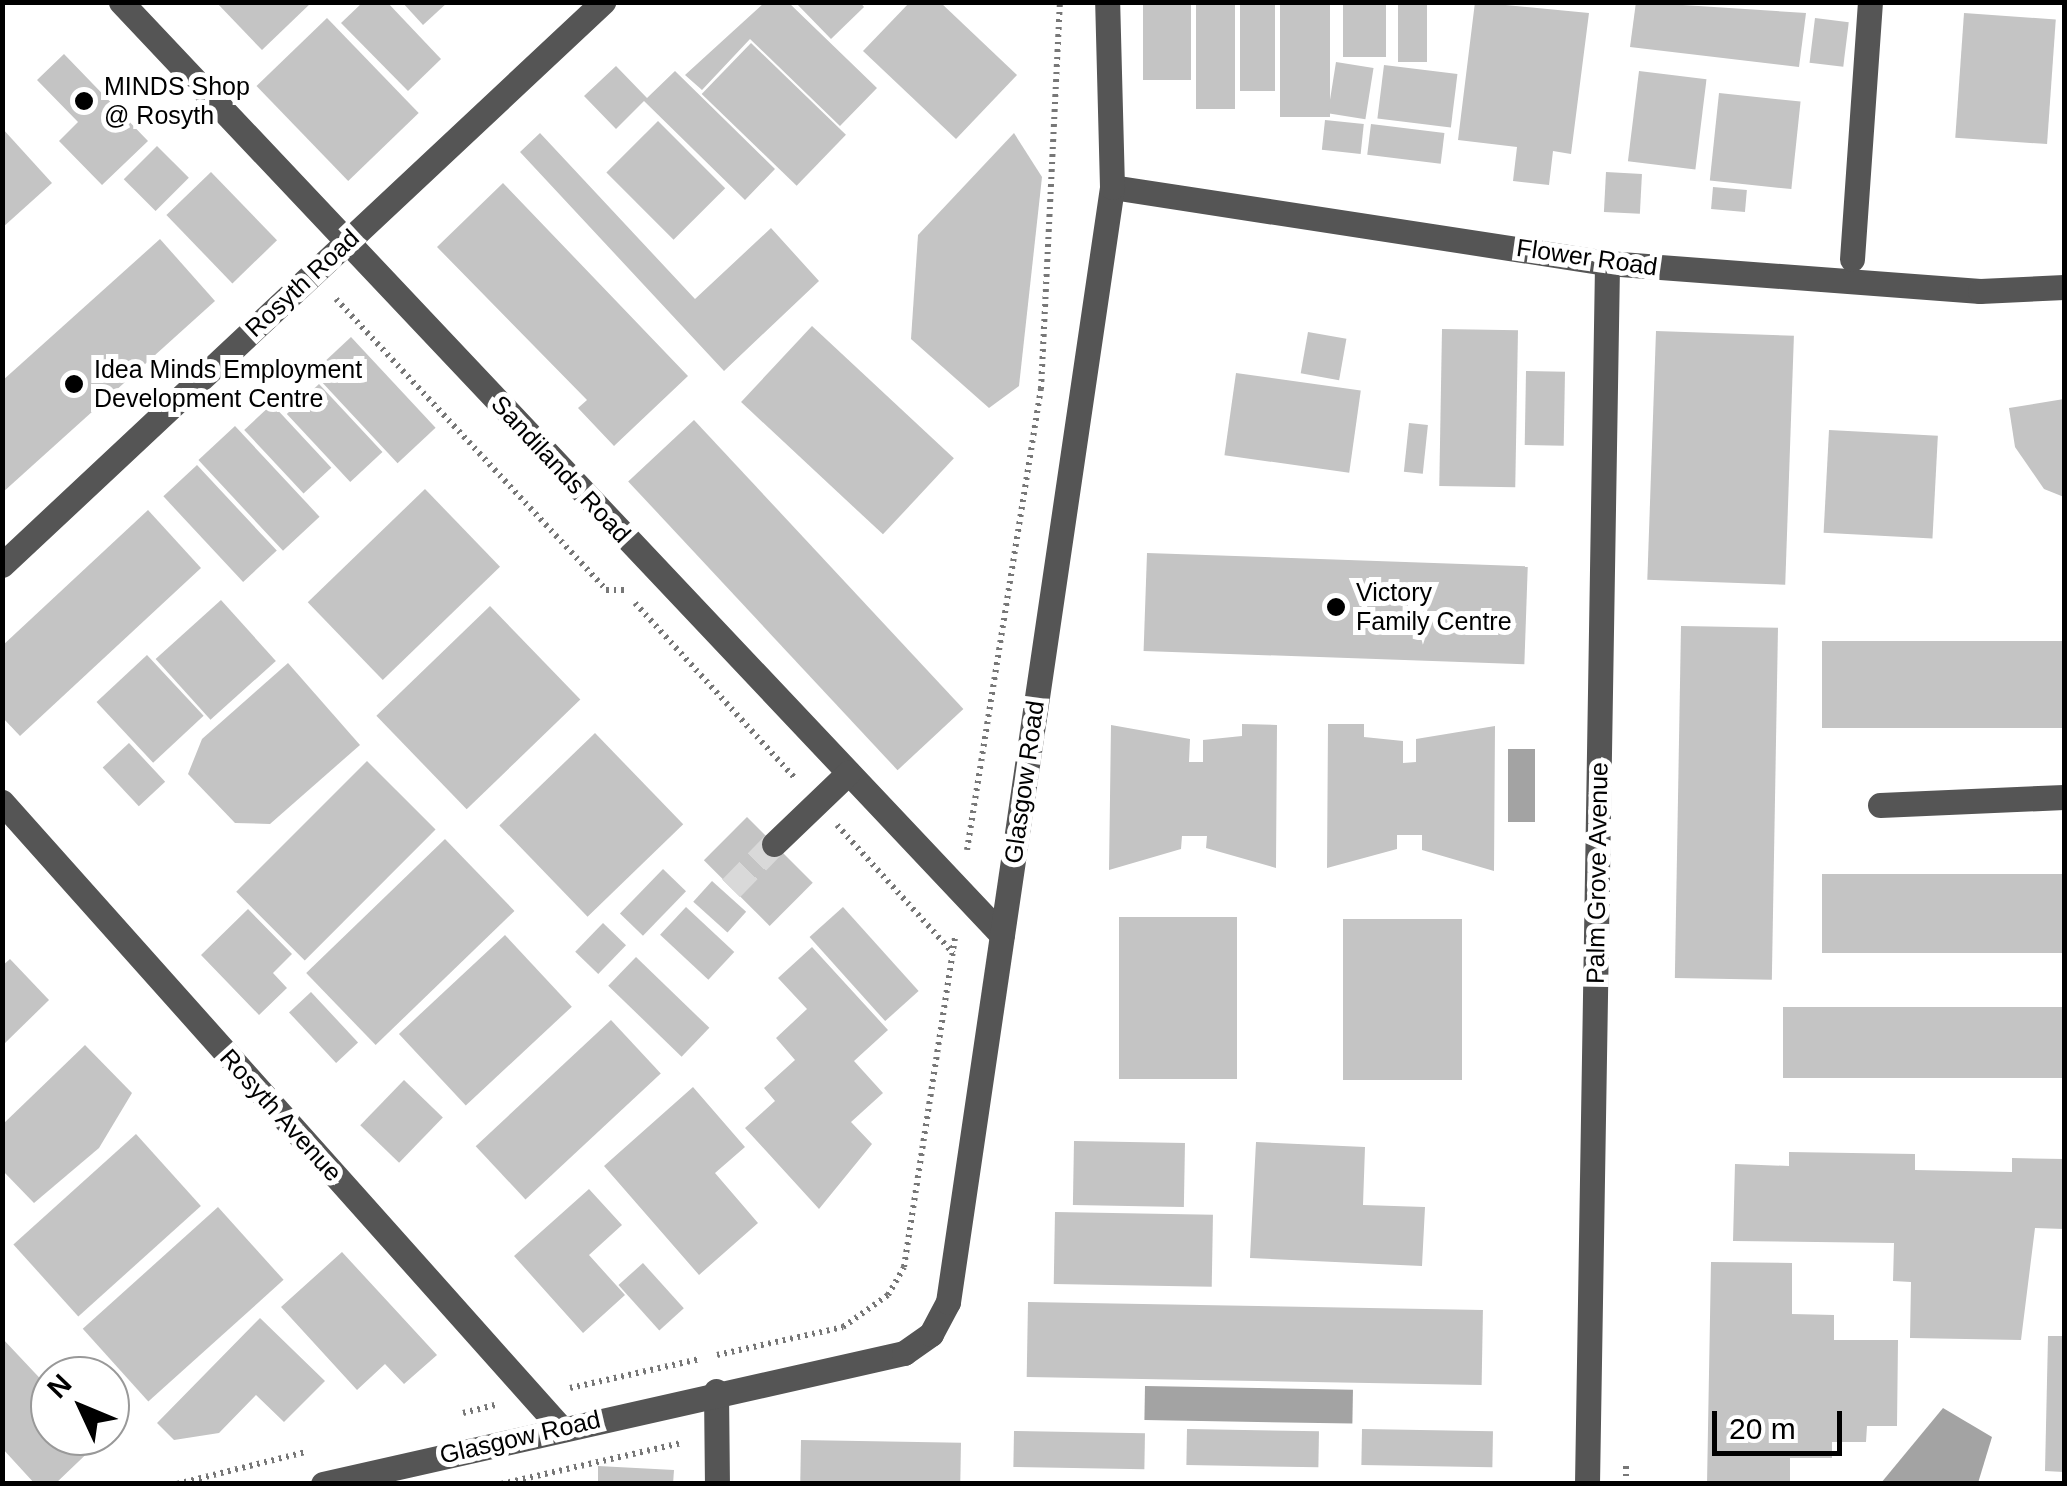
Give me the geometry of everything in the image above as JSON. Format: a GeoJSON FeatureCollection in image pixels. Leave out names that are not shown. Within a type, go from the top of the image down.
{"type":"FeatureCollection","features":[{"type":"Feature","properties":{"kind":"street","name":"Sandilands Road"},"geometry":{"type":"LineString","coordinates":[[122,2],[1002,935]]}},
{"type":"Feature","properties":{"kind":"street","name":"Rosyth Road"},"geometry":{"type":"LineString","coordinates":[[2,565],[603,2]]}},
{"type":"Feature","properties":{"kind":"street","name":"Glasgow Road"},"geometry":{"type":"LineString","coordinates":[[323,1484],[358,1480],[560,1427],[904,1352],[931,1334],[948,1302],[1112,187],[1108,2]]}},
{"type":"Feature","properties":{"kind":"street"},"geometry":{"type":"LineString","coordinates":[[1852,259],[1870,4]]}},
{"type":"Feature","properties":{"kind":"street","name":"Flower Road"},"geometry":{"type":"LineString","coordinates":[[1112,187],[1606,263],[1980,291],[2064,287]]}},
{"type":"Feature","properties":{"kind":"street","name":"Palm Grove Avenue"},"geometry":{"type":"LineString","coordinates":[[1587,1484],[1606,263]]}},
{"type":"Feature","properties":{"kind":"street"},"geometry":{"type":"LineString","coordinates":[[774,844],[848,772]]}},
{"type":"Feature","properties":{"kind":"street"},"geometry":{"type":"LineString","coordinates":[[1880,804],[2064,797]]}},
{"type":"Feature","properties":{"kind":"street","name":"Rosyth Avenue"},"geometry":{"type":"LineString","coordinates":[[2,802],[560,1427]]}},
{"type":"Feature","properties":{"kind":"street"},"geometry":{"type":"LineString","coordinates":[[716,1391],[717,1484]]}},
{"type":"Feature","properties":{"kind":"path"},"geometry":{"type":"LineString","coordinates":[[445,1418],[843,1328],[888,1294],[914,1236],[960,891],[1042,389],[1060,2]]}},
{"type":"Feature","properties":{"kind":"path"},"geometry":{"type":"LineString","coordinates":[[334,297],[606,590],[620,585],[954,954]]}},
{"type":"Feature","properties":{"kind":"path"},"geometry":{"type":"LineString","coordinates":[[177,1484],[311,1450]]}},
{"type":"Feature","properties":{"kind":"shaded area"},"geometry":{"type":"Polygon","coordinates":[[[1508,749],[1535,749],[1535,822],[1508,822],[1508,749]]]}},
{"type":"Feature","properties":{"kind":"shaded area"},"geometry":{"type":"Polygon","coordinates":[[[1145,1386],[1353,1390],[1352,1424],[1144,1420],[1145,1386]]]}},
{"type":"Feature","properties":{"kind":"shaded area"},"geometry":{"type":"Polygon","coordinates":[[[1943,1408],[1992,1437],[1978,1483],[1881,1483],[1943,1408]]]}},
{"type":"Feature","properties":{"kind":"building"},"geometry":{"type":"Polygon","coordinates":[[[216,2],[312,2],[262,50],[216,2]]]}},
{"type":"Feature","properties":{"kind":"building"},"geometry":{"type":"Polygon","coordinates":[[[363,2],[387,2],[441,59],[408,91],[341,23],[363,2]]]}},
{"type":"Feature","properties":{"kind":"building"},"geometry":{"type":"Polygon","coordinates":[[[402,2],[448,2],[423,25],[402,2]]]}},
{"type":"Feature","properties":{"kind":"building"},"geometry":{"type":"Polygon","coordinates":[[[765,2],[788,2],[877,88],[840,126],[750,39],[702,90],[685,75],[765,2]]]}},
{"type":"Feature","properties":{"kind":"building"},"geometry":{"type":"Polygon","coordinates":[[[795,2],[860,2],[864,7],[831,39],[795,2]]]}},
{"type":"Feature","properties":{"kind":"building"},"geometry":{"type":"Polygon","coordinates":[[[910,2],[940,2],[1017,75],[956,139],[863,51],[910,2]]]}},
{"type":"Feature","properties":{"kind":"building"},"geometry":{"type":"Polygon","coordinates":[[[1143,2],[1191,2],[1191,80],[1143,80],[1143,2]]]}},
{"type":"Feature","properties":{"kind":"building"},"geometry":{"type":"Polygon","coordinates":[[[1196,2],[1235,2],[1235,109],[1196,109],[1196,2]]]}},
{"type":"Feature","properties":{"kind":"building"},"geometry":{"type":"Polygon","coordinates":[[[1240,2],[1275,2],[1275,91],[1240,91],[1240,2]]]}},
{"type":"Feature","properties":{"kind":"building"},"geometry":{"type":"Polygon","coordinates":[[[1280,2],[1330,2],[1330,117],[1280,117],[1280,2]]]}},
{"type":"Feature","properties":{"kind":"building"},"geometry":{"type":"Polygon","coordinates":[[[1343,2],[1386,2],[1386,57],[1343,57],[1343,2]]]}},
{"type":"Feature","properties":{"kind":"building"},"geometry":{"type":"Polygon","coordinates":[[[1398,2],[1427,2],[1427,62],[1398,62],[1398,2]]]}},
{"type":"Feature","properties":{"kind":"building"},"geometry":{"type":"Polygon","coordinates":[[[1475,2],[1589,13],[1571,154],[1553,151],[1549,185],[1513,181],[1517,147],[1458,140],[1475,2]]]}},
{"type":"Feature","properties":{"kind":"building"},"geometry":{"type":"Polygon","coordinates":[[[1636,2],[1806,13],[1799,67],[1630,47],[1636,2]]]}},
{"type":"Feature","properties":{"kind":"building"},"geometry":{"type":"Polygon","coordinates":[[[1964,13],[2056,19],[2047,144],[1955,138],[1964,13]]]}},
{"type":"Feature","properties":{"kind":"building"},"geometry":{"type":"Polygon","coordinates":[[[327,18],[419,113],[348,181],[257,86],[327,18]]]}},
{"type":"Feature","properties":{"kind":"building"},"geometry":{"type":"Polygon","coordinates":[[[1815,18],[1849,22],[1843,67],[1810,63],[1815,18]]]}},
{"type":"Feature","properties":{"kind":"building"},"geometry":{"type":"Polygon","coordinates":[[[751,43],[846,135],[797,186],[702,94],[751,43]]]}},
{"type":"Feature","properties":{"kind":"building","name":"MINDS Shop @ Rosyth"},"geometry":{"type":"Polygon","coordinates":[[[64,54],[148,141],[102,185],[59,141],[78,122],[37,80],[64,54]]]}},
{"type":"Feature","properties":{"kind":"building"},"geometry":{"type":"Polygon","coordinates":[[[1336,62],[1374,68],[1365,119],[1328,113],[1336,62]]]}},
{"type":"Feature","properties":{"kind":"building"},"geometry":{"type":"Polygon","coordinates":[[[1384,65],[1457,74],[1451,128],[1377,119],[1384,65]]]}},
{"type":"Feature","properties":{"kind":"building"},"geometry":{"type":"Polygon","coordinates":[[[616,66],[647,98],[675,71],[775,169],[745,200],[644,101],[616,129],[584,96],[616,66]]]}},
{"type":"Feature","properties":{"kind":"building"},"geometry":{"type":"Polygon","coordinates":[[[1639,71],[1706,79],[1695,170],[1628,161],[1639,71]]]}},
{"type":"Feature","properties":{"kind":"building"},"geometry":{"type":"Polygon","coordinates":[[[1719,93],[1801,102],[1791,189],[1710,181],[1719,93]]]}},
{"type":"Feature","properties":{"kind":"building"},"geometry":{"type":"Polygon","coordinates":[[[1325,120],[1364,124],[1361,154],[1322,150],[1325,120]]]}},
{"type":"Feature","properties":{"kind":"building"},"geometry":{"type":"Polygon","coordinates":[[[658,121],[725,188],[674,240],[606,173],[658,121]]]}},
{"type":"Feature","properties":{"kind":"building"},"geometry":{"type":"Polygon","coordinates":[[[1371,124],[1444,133],[1441,164],[1367,155],[1371,124]]]}},
{"type":"Feature","properties":{"kind":"building"},"geometry":{"type":"Polygon","coordinates":[[[2,128],[52,183],[2,228],[2,128]]]}},
{"type":"Feature","properties":{"kind":"building"},"geometry":{"type":"Polygon","coordinates":[[[540,133],[695,299],[771,228],[819,281],[724,371],[520,152],[540,133]]]}},
{"type":"Feature","properties":{"kind":"building"},"geometry":{"type":"Polygon","coordinates":[[[1014,133],[1042,177],[1019,386],[989,408],[911,339],[918,235],[1014,133]]]}},
{"type":"Feature","properties":{"kind":"building"},"geometry":{"type":"Polygon","coordinates":[[[157,146],[189,178],[156,211],[124,179],[157,146]]]}},
{"type":"Feature","properties":{"kind":"building"},"geometry":{"type":"Polygon","coordinates":[[[211,172],[277,240],[232,283],[166,215],[211,172]]]}},
{"type":"Feature","properties":{"kind":"building"},"geometry":{"type":"Polygon","coordinates":[[[1606,172],[1642,174],[1640,214],[1604,212],[1606,172]]]}},
{"type":"Feature","properties":{"kind":"building"},"geometry":{"type":"Polygon","coordinates":[[[503,183],[688,376],[614,446],[578,408],[587,400],[437,247],[503,183]]]}},
{"type":"Feature","properties":{"kind":"building"},"geometry":{"type":"Polygon","coordinates":[[[1713,187],[1747,190],[1745,212],[1711,209],[1713,187]]]}},
{"type":"Feature","properties":{"kind":"building"},"geometry":{"type":"Polygon","coordinates":[[[160,239],[215,301],[2,493],[2,381],[160,239]]]}},
{"type":"Feature","properties":{"kind":"building"},"geometry":{"type":"Polygon","coordinates":[[[812,326],[954,458],[883,534],[741,402],[812,326]]]}},
{"type":"Feature","properties":{"kind":"building"},"geometry":{"type":"Polygon","coordinates":[[[1442,329],[1518,330],[1515,487],[1439,486],[1442,329]]]}},
{"type":"Feature","properties":{"kind":"building"},"geometry":{"type":"Polygon","coordinates":[[[1656,331],[1794,336],[1785,585],[1647,580],[1656,331]]]}},
{"type":"Feature","properties":{"kind":"building"},"geometry":{"type":"Polygon","coordinates":[[[1308,332],[1346,339],[1339,380],[1301,373],[1308,332]]]}},
{"type":"Feature","properties":{"kind":"building"},"geometry":{"type":"Polygon","coordinates":[[[351,337],[436,428],[398,463],[313,372],[351,337]]]}},
{"type":"Feature","properties":{"kind":"building"},"geometry":{"type":"Polygon","coordinates":[[[1526,371],[1565,372],[1564,446],[1525,445],[1526,371]]]}},
{"type":"Feature","properties":{"kind":"building"},"geometry":{"type":"Polygon","coordinates":[[[1236,373],[1361,391],[1349,473],[1224,455],[1236,373]]]}},
{"type":"Feature","properties":{"kind":"building"},"geometry":{"type":"Polygon","coordinates":[[[319,384],[382,452],[350,482],[287,414],[319,384]]]}},
{"type":"Feature","properties":{"kind":"building"},"geometry":{"type":"Polygon","coordinates":[[[2064,399],[2064,497],[2044,489],[2015,447],[2009,408],[2064,399]]]}},
{"type":"Feature","properties":{"kind":"building"},"geometry":{"type":"Polygon","coordinates":[[[272,404],[331,468],[304,494],[244,430],[272,404]]]}},
{"type":"Feature","properties":{"kind":"building"},"geometry":{"type":"Polygon","coordinates":[[[694,420],[963,709],[898,770],[628,481],[694,420]]]}},
{"type":"Feature","properties":{"kind":"building"},"geometry":{"type":"Polygon","coordinates":[[[1409,423],[1428,425],[1423,474],[1404,472],[1409,423]]]}},
{"type":"Feature","properties":{"kind":"building"},"geometry":{"type":"Polygon","coordinates":[[[235,426],[320,517],[283,551],[198,460],[235,426]]]}},
{"type":"Feature","properties":{"kind":"building"},"geometry":{"type":"Polygon","coordinates":[[[1829,430],[1938,436],[1932,539],[1824,533],[1829,430]]]}},
{"type":"Feature","properties":{"kind":"building"},"geometry":{"type":"Polygon","coordinates":[[[197,465],[277,551],[243,582],[163,496],[197,465]]]}},
{"type":"Feature","properties":{"kind":"building"},"geometry":{"type":"Polygon","coordinates":[[[425,489],[500,567],[383,680],[308,602],[425,489]]]}},
{"type":"Feature","properties":{"kind":"building"},"geometry":{"type":"Polygon","coordinates":[[[148,510],[201,568],[20,736],[2,717],[2,646],[148,510]]]}},
{"type":"Feature","properties":{"kind":"building","name":"Victory Family Centre"},"geometry":{"type":"Polygon","coordinates":[[[1147,553],[1528,566],[1524,664],[1144,651],[1147,553]]]}},
{"type":"Feature","properties":{"kind":"building"},"geometry":{"type":"Polygon","coordinates":[[[221,600],[276,661],[210,720],[156,659],[221,600]]]}},
{"type":"Feature","properties":{"kind":"building"},"geometry":{"type":"Polygon","coordinates":[[[490,606],[580,700],[467,809],[376,716],[490,606]]]}},
{"type":"Feature","properties":{"kind":"building"},"geometry":{"type":"Polygon","coordinates":[[[1681,626],[1778,628],[1772,980],[1675,978],[1681,626]]]}},
{"type":"Feature","properties":{"kind":"building"},"geometry":{"type":"Polygon","coordinates":[[[1822,641],[2064,641],[2064,728],[1822,728],[1822,641]]]}},
{"type":"Feature","properties":{"kind":"building"},"geometry":{"type":"Polygon","coordinates":[[[147,655],[204,716],[153,763],[97,702],[147,655]]]}},
{"type":"Feature","properties":{"kind":"building"},"geometry":{"type":"Polygon","coordinates":[[[288,663],[360,745],[270,824],[235,823],[188,774],[202,739],[288,663]]]}},
{"type":"Feature","properties":{"kind":"building"},"geometry":{"type":"Polygon","coordinates":[[[1242,724],[1277,725],[1276,868],[1206,848],[1207,836],[1182,836],[1181,849],[1109,870],[1111,725],[1190,739],[1189,762],[1203,762],[1203,740],[1242,736],[1242,724]]]}},
{"type":"Feature","properties":{"kind":"building"},"geometry":{"type":"Polygon","coordinates":[[[1328,724],[1364,724],[1364,737],[1403,741],[1403,763],[1416,762],[1416,739],[1495,726],[1494,871],[1422,850],[1422,835],[1397,835],[1397,849],[1327,868],[1328,724]]]}},
{"type":"Feature","properties":{"kind":"building"},"geometry":{"type":"Polygon","coordinates":[[[595,733],[683,824],[588,917],[499,825],[595,733]]]}},
{"type":"Feature","properties":{"kind":"building"},"geometry":{"type":"Polygon","coordinates":[[[129,743],[165,782],[139,806],[103,768],[129,743]]]}},
{"type":"Feature","properties":{"kind":"building"},"geometry":{"type":"Polygon","coordinates":[[[367,761],[436,830],[305,960],[236,892],[367,761]]]}},
{"type":"Feature","properties":{"kind":"building"},"geometry":{"type":"Polygon","coordinates":[[[747,817],[813,883],[770,926],[704,860],[747,817]]]}},
{"type":"Feature","properties":{"kind":"building"},"geometry":{"type":"Polygon","coordinates":[[[445,839],[514,911],[376,1045],[306,973],[445,839]]]}},
{"type":"Feature","properties":{"kind":"building"},"geometry":{"type":"Polygon","coordinates":[[[663,869],[686,891],[643,936],[620,914],[663,869]]]}},
{"type":"Feature","properties":{"kind":"building"},"geometry":{"type":"Polygon","coordinates":[[[1822,874],[2064,874],[2064,953],[1822,953],[1822,874]]]}},
{"type":"Feature","properties":{"kind":"building"},"geometry":{"type":"Polygon","coordinates":[[[712,881],[746,912],[727,933],[693,902],[712,881]]]}},
{"type":"Feature","properties":{"kind":"building"},"geometry":{"type":"Polygon","coordinates":[[[686,907],[734,952],[708,980],[660,935],[686,907]]]}},
{"type":"Feature","properties":{"kind":"building"},"geometry":{"type":"Polygon","coordinates":[[[843,907],[919,991],[885,1021],[810,937],[843,907]]]}},
{"type":"Feature","properties":{"kind":"building"},"geometry":{"type":"Polygon","coordinates":[[[248,909],[292,954],[273,973],[287,988],[259,1015],[201,955],[248,909]]]}},
{"type":"Feature","properties":{"kind":"building"},"geometry":{"type":"Polygon","coordinates":[[[1119,917],[1237,917],[1237,1079],[1119,1079],[1119,917]]]}},
{"type":"Feature","properties":{"kind":"building"},"geometry":{"type":"Polygon","coordinates":[[[1343,919],[1462,919],[1462,1080],[1343,1080],[1343,919]]]}},
{"type":"Feature","properties":{"kind":"building"},"geometry":{"type":"Polygon","coordinates":[[[603,923],[626,945],[598,974],[575,952],[603,923]]]}},
{"type":"Feature","properties":{"kind":"building"},"geometry":{"type":"Polygon","coordinates":[[[505,935],[572,1007],[466,1106],[399,1034],[505,935]]]}},
{"type":"Feature","properties":{"kind":"building"},"geometry":{"type":"Polygon","coordinates":[[[812,947],[888,1030],[854,1061],[883,1093],[851,1122],[872,1144],[819,1209],[745,1128],[775,1101],[764,1088],[795,1060],[776,1038],[807,1009],[778,978],[812,947]]]}},
{"type":"Feature","properties":{"kind":"building"},"geometry":{"type":"Polygon","coordinates":[[[636,957],[709,1028],[682,1057],[608,986],[636,957]]]}},
{"type":"Feature","properties":{"kind":"building"},"geometry":{"type":"Polygon","coordinates":[[[10,959],[49,1000],[2,1046],[2,966],[10,959]]]}},
{"type":"Feature","properties":{"kind":"building"},"geometry":{"type":"Polygon","coordinates":[[[311,992],[358,1042],[336,1063],[289,1012],[311,992]]]}},
{"type":"Feature","properties":{"kind":"building"},"geometry":{"type":"Polygon","coordinates":[[[1783,1007],[2064,1007],[2064,1078],[1783,1078],[1783,1007]]]}},
{"type":"Feature","properties":{"kind":"building"},"geometry":{"type":"Polygon","coordinates":[[[611,1020],[661,1073],[525,1200],[476,1146],[611,1020]]]}},
{"type":"Feature","properties":{"kind":"building"},"geometry":{"type":"Polygon","coordinates":[[[85,1045],[132,1093],[99,1148],[34,1203],[2,1170],[2,1125],[85,1045]]]}},
{"type":"Feature","properties":{"kind":"building"},"geometry":{"type":"Polygon","coordinates":[[[404,1080],[443,1118],[399,1163],[360,1125],[404,1080]]]}},
{"type":"Feature","properties":{"kind":"building"},"geometry":{"type":"Polygon","coordinates":[[[693,1087],[745,1147],[715,1173],[758,1223],[699,1275],[604,1166],[693,1087]]]}},
{"type":"Feature","properties":{"kind":"building"},"geometry":{"type":"Polygon","coordinates":[[[136,1134],[201,1206],[78,1316],[13,1244],[136,1134]]]}},
{"type":"Feature","properties":{"kind":"building"},"geometry":{"type":"Polygon","coordinates":[[[1074,1141],[1185,1143],[1184,1207],[1073,1205],[1074,1141]]]}},
{"type":"Feature","properties":{"kind":"building"},"geometry":{"type":"Polygon","coordinates":[[[1256,1142],[1365,1147],[1363,1205],[1425,1207],[1422,1266],[1250,1258],[1256,1142]]]}},
{"type":"Feature","properties":{"kind":"building"},"geometry":{"type":"Polygon","coordinates":[[[1789,1152],[1915,1154],[1915,1170],[2012,1172],[2012,1158],[2064,1159],[2064,1229],[2035,1228],[2021,1340],[1910,1338],[1911,1282],[1893,1281],[1894,1243],[1733,1241],[1735,1164],[1789,1166],[1789,1152]]]}},
{"type":"Feature","properties":{"kind":"building"},"geometry":{"type":"Polygon","coordinates":[[[589,1189],[622,1225],[589,1255],[625,1295],[583,1333],[514,1256],[589,1189]]]}},
{"type":"Feature","properties":{"kind":"building"},"geometry":{"type":"Polygon","coordinates":[[[218,1207],[284,1280],[148,1402],[130,1381],[130,1356],[107,1356],[83,1329],[218,1207]]]}},
{"type":"Feature","properties":{"kind":"building"},"geometry":{"type":"Polygon","coordinates":[[[1055,1212],[1213,1215],[1212,1287],[1054,1284],[1055,1212]]]}},
{"type":"Feature","properties":{"kind":"building"},"geometry":{"type":"Polygon","coordinates":[[[342,1252],[437,1355],[404,1384],[385,1364],[357,1390],[281,1307],[342,1252]]]}},
{"type":"Feature","properties":{"kind":"building"},"geometry":{"type":"Polygon","coordinates":[[[1711,1262],[1792,1263],[1792,1314],[1834,1315],[1834,1340],[1898,1340],[1897,1426],[1867,1426],[1866,1442],[1832,1442],[1832,1458],[1790,1458],[1790,1484],[1707,1484],[1711,1262]]]}},
{"type":"Feature","properties":{"kind":"building"},"geometry":{"type":"Polygon","coordinates":[[[643,1263],[684,1308],[659,1330],[618,1285],[643,1263]]]}},
{"type":"Feature","properties":{"kind":"building"},"geometry":{"type":"Polygon","coordinates":[[[1028,1302],[1483,1310],[1482,1385],[1027,1377],[1028,1302]]]}},
{"type":"Feature","properties":{"kind":"building"},"geometry":{"type":"Polygon","coordinates":[[[260,1318],[325,1381],[284,1422],[256,1395],[219,1433],[174,1440],[157,1423],[260,1318]]]}},
{"type":"Feature","properties":{"kind":"building"},"geometry":{"type":"Polygon","coordinates":[[[2048,1336],[2064,1336],[2064,1472],[2045,1471],[2048,1336]]]}},
{"type":"Feature","properties":{"kind":"building"},"geometry":{"type":"Polygon","coordinates":[[[2,1338],[30,1368],[30,1456],[84,1456],[55,1484],[35,1484],[2,1448],[2,1338]]]}},
{"type":"Feature","properties":{"kind":"building"},"geometry":{"type":"Polygon","coordinates":[[[1187,1429],[1319,1431],[1318,1467],[1186,1465],[1187,1429]]]}},
{"type":"Feature","properties":{"kind":"building"},"geometry":{"type":"Polygon","coordinates":[[[1362,1429],[1493,1431],[1492,1467],[1361,1465],[1362,1429]]]}},
{"type":"Feature","properties":{"kind":"building"},"geometry":{"type":"Polygon","coordinates":[[[1014,1431],[1145,1433],[1144,1469],[1013,1467],[1014,1431]]]}},
{"type":"Feature","properties":{"kind":"building"},"geometry":{"type":"Polygon","coordinates":[[[801,1440],[961,1443],[960,1484],[800,1484],[801,1440]]]}},
{"type":"Feature","properties":{"kind":"building"},"geometry":{"type":"Polygon","coordinates":[[[598,1466],[674,1470],[673,1484],[598,1484],[598,1466]]]}},
{"type":"Feature","properties":{"kind":"tunnel"},"geometry":{"type":"LineString","coordinates":[[731,888],[774,844]]}},
{"type":"Feature","properties":{"kind":"place","name":"MINDS Shop @ Rosyth"},"geometry":{"type":"Point","coordinates":[84,101]}},
{"type":"Feature","properties":{"kind":"place","name":"Idea Minds Employment Development Centre"},"geometry":{"type":"Point","coordinates":[74,384]}},
{"type":"Feature","properties":{"kind":"place","name":"Victory Family Centre"},"geometry":{"type":"Point","coordinates":[1336,607]}}]}
